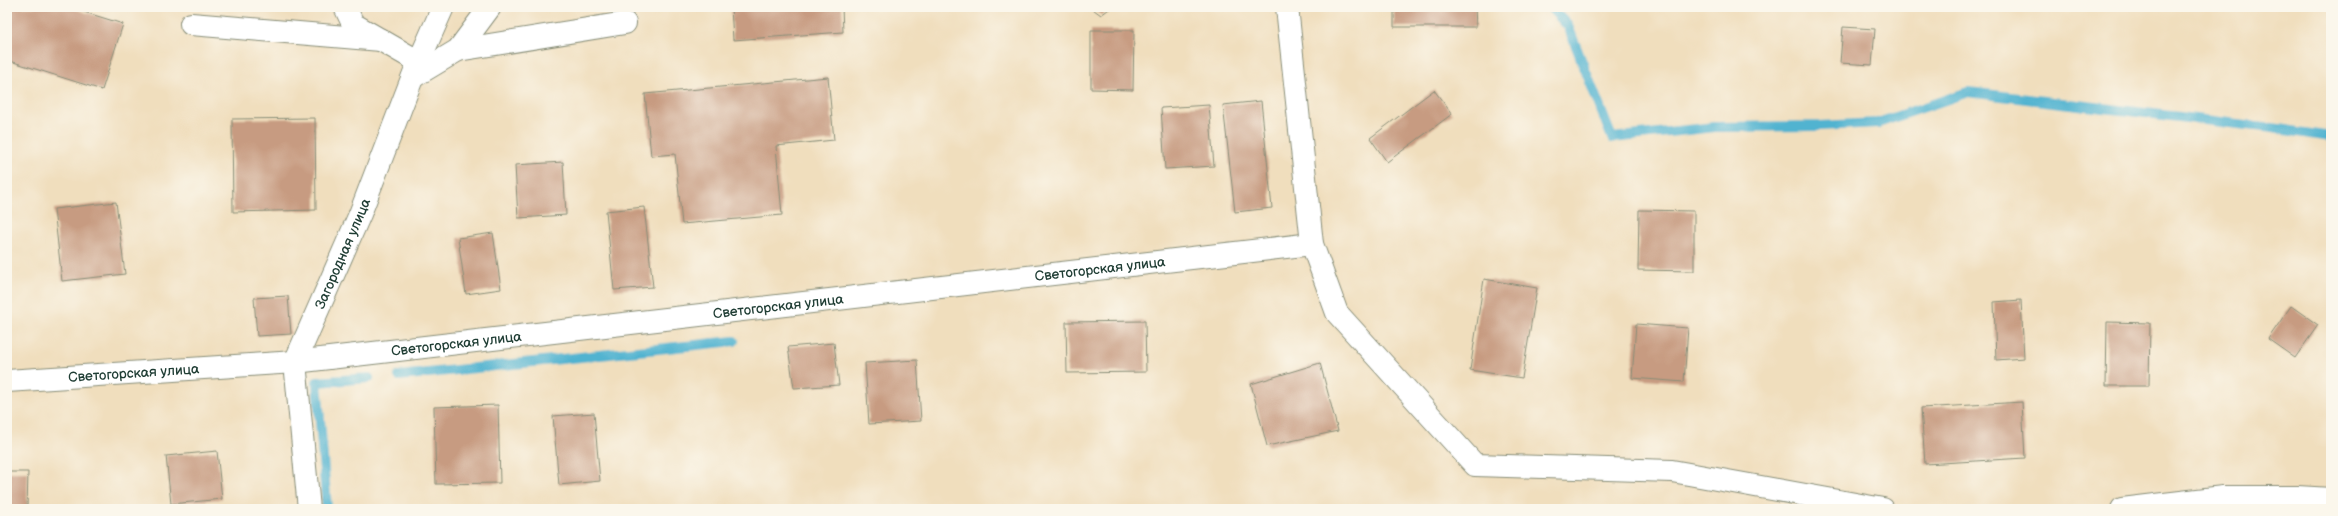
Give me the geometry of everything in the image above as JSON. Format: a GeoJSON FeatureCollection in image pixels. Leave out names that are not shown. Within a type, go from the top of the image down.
{"type":"FeatureCollection","features":[{"type":"Feature","properties":{"kind":"street"},"geometry":{"type":"LineString","coordinates":[[345,7],[353,24],[381,40],[416,70],[458,50],[625,23]]}},
{"type":"Feature","properties":{"kind":"street","name":"Загородная улица"},"geometry":{"type":"LineString","coordinates":[[309,509],[294,362],[360,214],[416,70],[443,7]]}},
{"type":"Feature","properties":{"kind":"street"},"geometry":{"type":"LineString","coordinates":[[458,50],[490,7]]}},
{"type":"Feature","properties":{"kind":"street"},"geometry":{"type":"LineString","coordinates":[[1287,7],[1312,244],[1337,312],[1475,464],[1672,471],[1883,509]]}},
{"type":"Feature","properties":{"kind":"street"},"geometry":{"type":"LineString","coordinates":[[191,24],[381,40]]}},
{"type":"Feature","properties":{"kind":"street","name":"Светогорская улица"},"geometry":{"type":"LineString","coordinates":[[7,381],[294,362],[1312,244]]}},
{"type":"Feature","properties":{"kind":"street"},"geometry":{"type":"LineString","coordinates":[[2122,509],[2223,497],[2297,497],[2331,499]]}},
{"type":"Feature","properties":{"kind":"building"},"geometry":{"type":"Polygon","coordinates":[[[7,7],[68,7],[123,24],[102,90],[7,60],[7,7]]]}},
{"type":"Feature","properties":{"kind":"building"},"geometry":{"type":"Polygon","coordinates":[[[731,7],[842,7],[843,32],[733,40],[731,7]]]}},
{"type":"Feature","properties":{"kind":"building"},"geometry":{"type":"Polygon","coordinates":[[[1090,7],[1112,7],[1101,15],[1090,7]]]}},
{"type":"Feature","properties":{"kind":"building"},"geometry":{"type":"Polygon","coordinates":[[[1394,7],[1475,7],[1476,27],[1394,27],[1394,7]]]}},
{"type":"Feature","properties":{"kind":"building"},"geometry":{"type":"Polygon","coordinates":[[[1843,27],[1875,29],[1872,65],[1840,63],[1843,27]]]}},
{"type":"Feature","properties":{"kind":"building"},"geometry":{"type":"Polygon","coordinates":[[[1091,30],[1134,30],[1133,90],[1091,89],[1091,30]]]}},
{"type":"Feature","properties":{"kind":"building"},"geometry":{"type":"Polygon","coordinates":[[[828,77],[834,140],[776,146],[782,215],[682,224],[675,154],[651,156],[645,94],[828,77]]]}},
{"type":"Feature","properties":{"kind":"building"},"geometry":{"type":"Polygon","coordinates":[[[1434,90],[1452,114],[1387,162],[1370,138],[1434,90]]]}},
{"type":"Feature","properties":{"kind":"building"},"geometry":{"type":"Polygon","coordinates":[[[1261,101],[1272,208],[1235,212],[1223,105],[1261,101]]]}},
{"type":"Feature","properties":{"kind":"building"},"geometry":{"type":"Polygon","coordinates":[[[1209,105],[1214,166],[1165,169],[1161,108],[1209,105]]]}},
{"type":"Feature","properties":{"kind":"building"},"geometry":{"type":"Polygon","coordinates":[[[315,118],[316,210],[233,212],[232,119],[315,118]]]}},
{"type":"Feature","properties":{"kind":"building"},"geometry":{"type":"Polygon","coordinates":[[[563,162],[566,215],[518,218],[515,165],[563,162]]]}},
{"type":"Feature","properties":{"kind":"building"},"geometry":{"type":"Polygon","coordinates":[[[116,202],[125,274],[62,281],[54,209],[116,202]]]}},
{"type":"Feature","properties":{"kind":"building"},"geometry":{"type":"Polygon","coordinates":[[[644,207],[653,287],[614,290],[606,211],[644,207]]]}},
{"type":"Feature","properties":{"kind":"building"},"geometry":{"type":"Polygon","coordinates":[[[1639,210],[1694,211],[1694,271],[1638,270],[1639,210]]]}},
{"type":"Feature","properties":{"kind":"building"},"geometry":{"type":"Polygon","coordinates":[[[493,233],[501,289],[466,294],[458,238],[493,233]]]}},
{"type":"Feature","properties":{"kind":"building"},"geometry":{"type":"Polygon","coordinates":[[[1484,279],[1537,288],[1522,378],[1470,370],[1484,279]]]}},
{"type":"Feature","properties":{"kind":"building"},"geometry":{"type":"Polygon","coordinates":[[[288,296],[291,334],[257,336],[254,298],[288,296]]]}},
{"type":"Feature","properties":{"kind":"building"},"geometry":{"type":"Polygon","coordinates":[[[2021,300],[2024,358],[1996,360],[1994,302],[2021,300]]]}},
{"type":"Feature","properties":{"kind":"building"},"geometry":{"type":"Polygon","coordinates":[[[2291,306],[2318,325],[2295,358],[2268,339],[2291,306]]]}},
{"type":"Feature","properties":{"kind":"building"},"geometry":{"type":"Polygon","coordinates":[[[1145,321],[1146,372],[1067,373],[1066,322],[1145,321]]]}},
{"type":"Feature","properties":{"kind":"building"},"geometry":{"type":"Polygon","coordinates":[[[2107,322],[2150,323],[2149,386],[2106,386],[2107,322]]]}},
{"type":"Feature","properties":{"kind":"building"},"geometry":{"type":"Polygon","coordinates":[[[1636,324],[1688,328],[1684,382],[1632,378],[1636,324]]]}},
{"type":"Feature","properties":{"kind":"building"},"geometry":{"type":"Polygon","coordinates":[[[834,343],[839,385],[794,388],[788,347],[834,343]]]}},
{"type":"Feature","properties":{"kind":"building"},"geometry":{"type":"Polygon","coordinates":[[[917,360],[921,421],[869,424],[865,363],[917,360]]]}},
{"type":"Feature","properties":{"kind":"building"},"geometry":{"type":"Polygon","coordinates":[[[1320,363],[1338,431],[1267,446],[1251,384],[1320,363]]]}},
{"type":"Feature","properties":{"kind":"building"},"geometry":{"type":"Polygon","coordinates":[[[2022,402],[2025,458],[1925,464],[1921,408],[2022,402]]]}},
{"type":"Feature","properties":{"kind":"building"},"geometry":{"type":"Polygon","coordinates":[[[498,405],[500,483],[436,484],[434,407],[498,405]]]}},
{"type":"Feature","properties":{"kind":"building"},"geometry":{"type":"Polygon","coordinates":[[[594,413],[600,481],[559,485],[553,416],[594,413]]]}},
{"type":"Feature","properties":{"kind":"building"},"geometry":{"type":"Polygon","coordinates":[[[217,451],[222,499],[171,504],[166,456],[217,451]]]}},
{"type":"Feature","properties":{"kind":"building"},"geometry":{"type":"Polygon","coordinates":[[[7,472],[28,472],[27,509],[7,509],[7,472]]]}},
{"type":"Feature","properties":{"kind":"waterway"},"geometry":{"type":"LineString","coordinates":[[1550,7],[1568,26],[1612,138],[1715,127],[1819,126],[1878,123],[1968,92],[2272,128],[2331,137]]}},
{"type":"Feature","properties":{"kind":"waterway"},"geometry":{"type":"LineString","coordinates":[[399,376],[734,341]]}},
{"type":"Feature","properties":{"kind":"waterway"},"geometry":{"type":"LineString","coordinates":[[327,509],[317,382],[369,378]]}}]}
